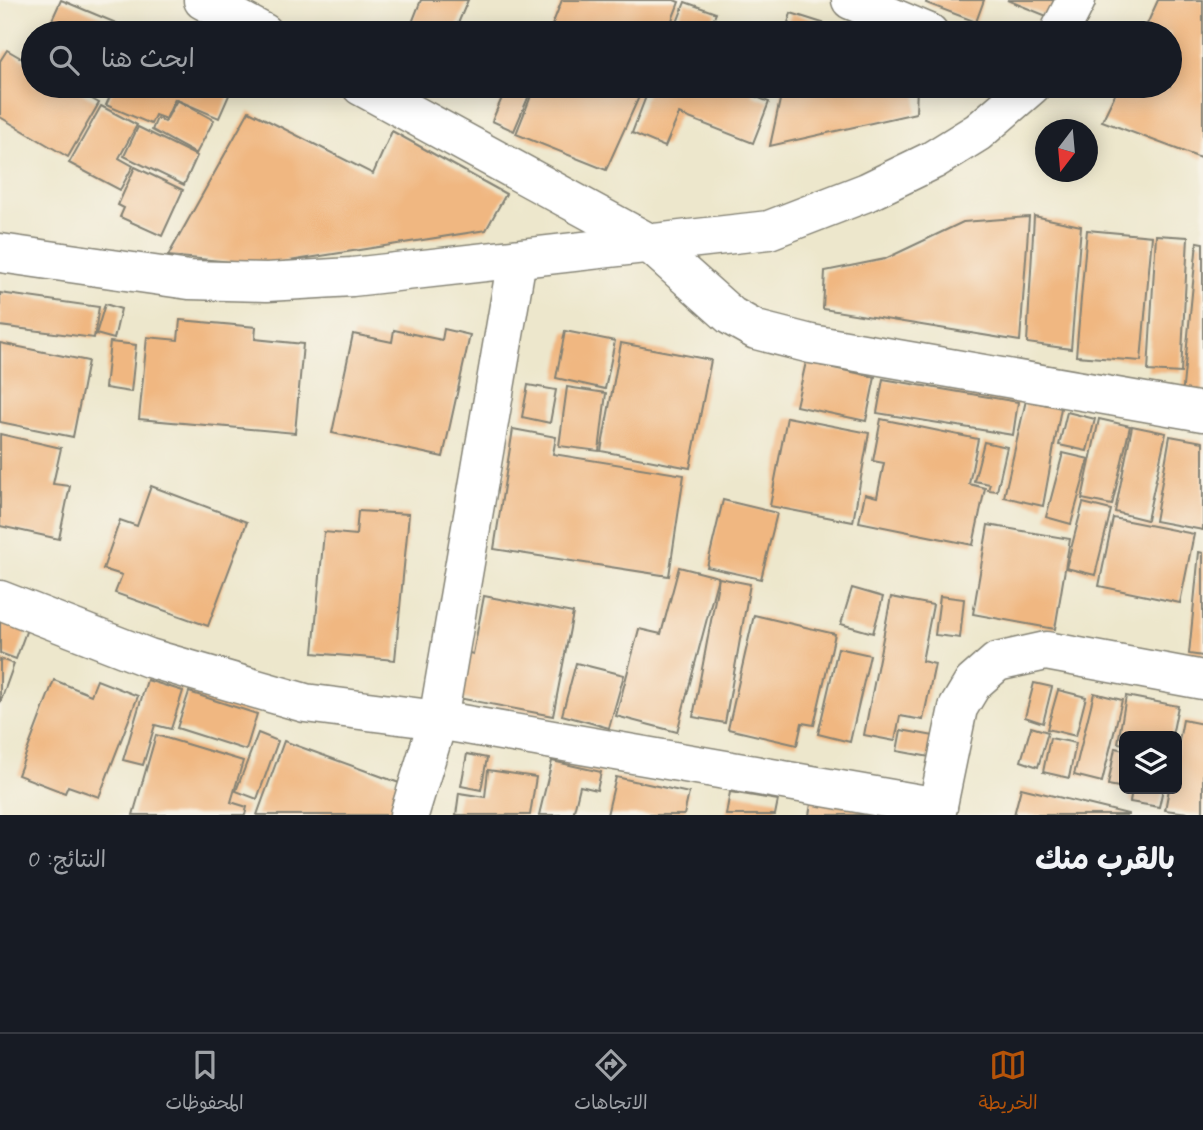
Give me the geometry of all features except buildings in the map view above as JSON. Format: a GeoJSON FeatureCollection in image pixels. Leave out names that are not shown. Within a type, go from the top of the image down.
{"type":"FeatureCollection","features":[{"type":"Feature","properties":{"kind":"street"},"geometry":{"type":"LineString","coordinates":[[203,0],[242,21]]}},
{"type":"Feature","properties":{"kind":"street"},"geometry":{"type":"LineString","coordinates":[[851,0],[901,21]]}},
{"type":"Feature","properties":{"kind":"street"},"geometry":{"type":"LineString","coordinates":[[1065,21],[1076,0]]}},
{"type":"Feature","properties":{"kind":"street"},"geometry":{"type":"LineString","coordinates":[[383,98],[649,243],[731,316],[757,330],[785,339],[1203,412]]}},
{"type":"Feature","properties":{"kind":"street"},"geometry":{"type":"LineString","coordinates":[[0,253],[188,280],[267,282],[352,277],[769,230],[867,192],[933,160],[978,132],[1017,98]]}},
{"type":"Feature","properties":{"kind":"street"},"geometry":{"type":"LineString","coordinates":[[409,815],[438,720],[517,259]]}},
{"type":"Feature","properties":{"kind":"street"},"geometry":{"type":"LineString","coordinates":[[0,600],[149,658],[305,703],[438,720],[937,811],[958,708],[973,683],[997,662],[1046,651],[1203,680]]}}]}
